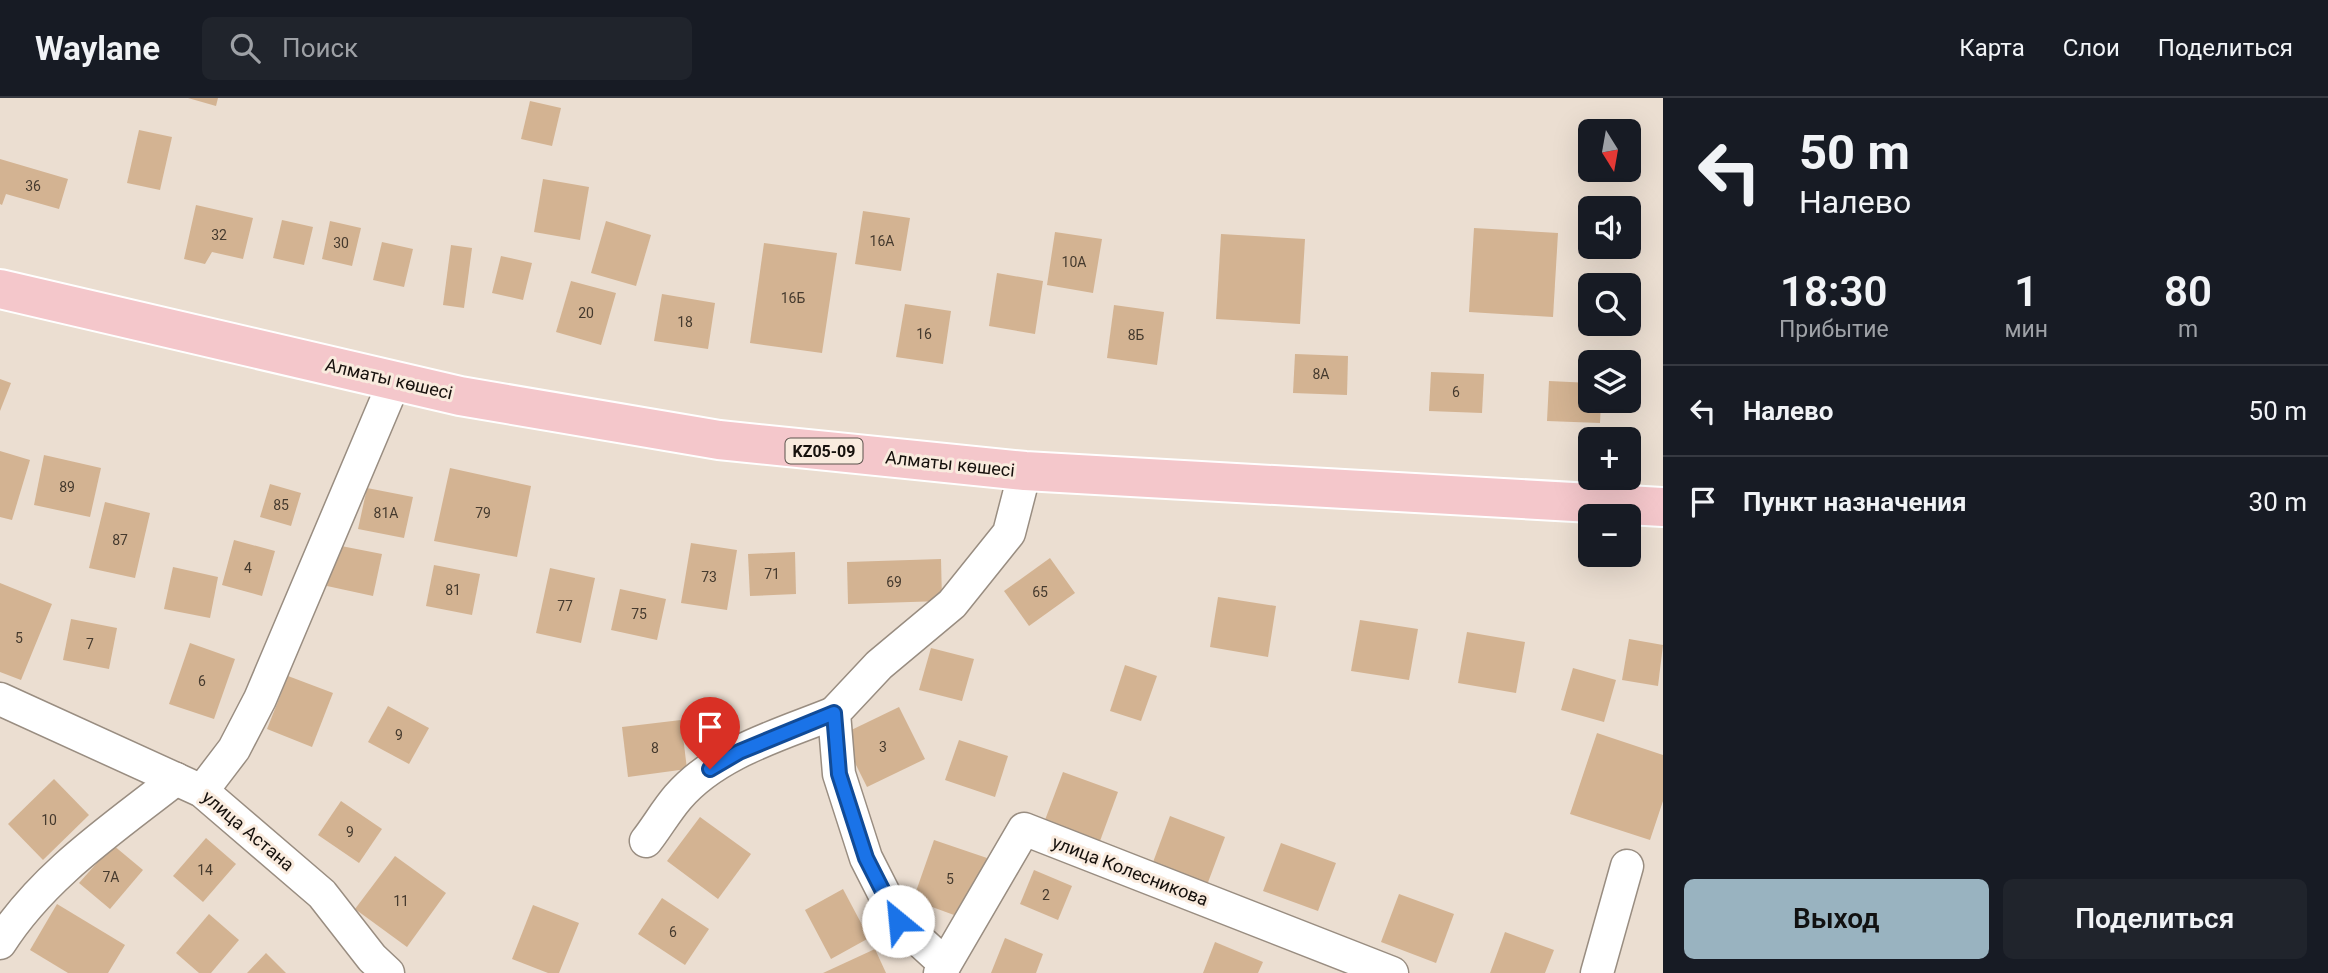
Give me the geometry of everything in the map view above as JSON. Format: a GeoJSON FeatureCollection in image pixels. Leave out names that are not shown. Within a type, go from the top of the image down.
{"type":"FeatureCollection","features":[{"type":"Feature","properties":{"kind":"main road","name":"Алматы көшесі"},"geometry":{"type":"LineString","coordinates":[[0,289],[460,396],[719,440],[1025,471],[1663,507]]}},
{"type":"Feature","properties":{"kind":"street"},"geometry":{"type":"LineString","coordinates":[[0,943],[13,923],[70,863],[189,785],[234,748],[260,699],[395,380]]}},
{"type":"Feature","properties":{"kind":"street"},"geometry":{"type":"LineString","coordinates":[[646,841],[679,797],[710,769],[739,752],[834,713],[879,665],[952,604],[1009,533],[1025,471]]}},
{"type":"Feature","properties":{"kind":"street","name":"улица Астана"},"geometry":{"type":"LineString","coordinates":[[0,699],[189,785],[322,894],[372,958],[388,973]]}},
{"type":"Feature","properties":{"kind":"street"},"geometry":{"type":"LineString","coordinates":[[834,713],[839,774],[866,858],[898,921],[943,968]]}},
{"type":"Feature","properties":{"kind":"street","name":"улица Колесникова"},"geometry":{"type":"LineString","coordinates":[[943,968],[1024,830],[1392,973]]}},
{"type":"Feature","properties":{"kind":"street"},"geometry":{"type":"LineString","coordinates":[[1597,973],[1627,866]]}},
{"type":"Feature","properties":{"kind":"building"},"geometry":{"type":"Polygon","coordinates":[[[188,98],[218,98],[216,106],[188,98]]]}},
{"type":"Feature","properties":{"kind":"building"},"geometry":{"type":"Polygon","coordinates":[[[530,101],[561,108],[552,146],[521,139],[530,101]]]}},
{"type":"Feature","properties":{"kind":"building"},"geometry":{"type":"Polygon","coordinates":[[[139,130],[172,137],[160,190],[127,183],[139,130]]]}},
{"type":"Feature","properties":{"kind":"building"},"geometry":{"type":"Polygon","coordinates":[[[0,159],[68,179],[59,209],[6,194],[2,205],[0,204],[0,159]]]}},
{"type":"Feature","properties":{"kind":"building"},"geometry":{"type":"Polygon","coordinates":[[[543,179],[589,187],[580,240],[534,232],[543,179]]]}},
{"type":"Feature","properties":{"kind":"building"},"geometry":{"type":"Polygon","coordinates":[[[196,205],[253,218],[243,259],[212,252],[205,264],[184,259],[196,205]]]}},
{"type":"Feature","properties":{"kind":"building"},"geometry":{"type":"Polygon","coordinates":[[[863,211],[910,218],[901,271],[855,264],[863,211]]]}},
{"type":"Feature","properties":{"kind":"building"},"geometry":{"type":"Polygon","coordinates":[[[282,220],[313,227],[304,265],[273,258],[282,220]]]}},
{"type":"Feature","properties":{"kind":"building"},"geometry":{"type":"Polygon","coordinates":[[[330,221],[361,228],[352,266],[322,259],[330,221]]]}},
{"type":"Feature","properties":{"kind":"building"},"geometry":{"type":"Polygon","coordinates":[[[606,221],[651,235],[636,286],[591,273],[606,221]]]}},
{"type":"Feature","properties":{"kind":"building"},"geometry":{"type":"Polygon","coordinates":[[[1474,228],[1558,233],[1553,317],[1469,312],[1474,228]]]}},
{"type":"Feature","properties":{"kind":"building"},"geometry":{"type":"Polygon","coordinates":[[[1055,232],[1102,239],[1093,293],[1047,285],[1055,232]]]}},
{"type":"Feature","properties":{"kind":"building"},"geometry":{"type":"Polygon","coordinates":[[[1221,234],[1305,239],[1300,324],[1216,319],[1221,234]]]}},
{"type":"Feature","properties":{"kind":"building"},"geometry":{"type":"Polygon","coordinates":[[[382,242],[413,249],[404,287],[373,280],[382,242]]]}},
{"type":"Feature","properties":{"kind":"building"},"geometry":{"type":"Polygon","coordinates":[[[764,243],[837,253],[822,353],[750,343],[764,243]]]}},
{"type":"Feature","properties":{"kind":"building"},"geometry":{"type":"Polygon","coordinates":[[[451,245],[472,248],[464,308],[443,305],[451,245]]]}},
{"type":"Feature","properties":{"kind":"building"},"geometry":{"type":"Polygon","coordinates":[[[501,256],[532,263],[523,300],[492,293],[501,256]]]}},
{"type":"Feature","properties":{"kind":"building"},"geometry":{"type":"Polygon","coordinates":[[[997,273],[1043,281],[1035,334],[989,326],[997,273]]]}},
{"type":"Feature","properties":{"kind":"building"},"geometry":{"type":"Polygon","coordinates":[[[571,281],[616,293],[601,345],[556,332],[571,281]]]}},
{"type":"Feature","properties":{"kind":"building"},"geometry":{"type":"Polygon","coordinates":[[[662,294],[715,303],[708,349],[654,341],[662,294]]]}},
{"type":"Feature","properties":{"kind":"building"},"geometry":{"type":"Polygon","coordinates":[[[905,304],[951,311],[943,364],[896,357],[905,304]]]}},
{"type":"Feature","properties":{"kind":"building"},"geometry":{"type":"Polygon","coordinates":[[[1114,305],[1164,312],[1157,365],[1107,358],[1114,305]]]}},
{"type":"Feature","properties":{"kind":"building"},"geometry":{"type":"Polygon","coordinates":[[[1295,354],[1348,356],[1347,395],[1293,393],[1295,354]]]}},
{"type":"Feature","properties":{"kind":"building"},"geometry":{"type":"Polygon","coordinates":[[[1431,372],[1484,374],[1482,413],[1429,411],[1431,372]]]}},
{"type":"Feature","properties":{"kind":"building"},"geometry":{"type":"Polygon","coordinates":[[[0,379],[11,383],[0,411],[0,379]]]}},
{"type":"Feature","properties":{"kind":"building"},"geometry":{"type":"Polygon","coordinates":[[[1549,381],[1578,382],[1578,413],[1600,413],[1600,423],[1547,421],[1549,381]]]}},
{"type":"Feature","properties":{"kind":"building"},"geometry":{"type":"Polygon","coordinates":[[[0,451],[30,460],[12,520],[0,517],[0,451]]]}},
{"type":"Feature","properties":{"kind":"building"},"geometry":{"type":"Polygon","coordinates":[[[44,455],[101,468],[90,517],[34,505],[44,455]]]}},
{"type":"Feature","properties":{"kind":"building"},"geometry":{"type":"Polygon","coordinates":[[[450,468],[531,486],[517,557],[434,541],[450,468]]]}},
{"type":"Feature","properties":{"kind":"building"},"geometry":{"type":"Polygon","coordinates":[[[270,484],[301,493],[291,526],[260,517],[270,484]]]}},
{"type":"Feature","properties":{"kind":"building"},"geometry":{"type":"Polygon","coordinates":[[[367,488],[413,497],[404,538],[358,529],[367,488]]]}},
{"type":"Feature","properties":{"kind":"building"},"geometry":{"type":"Polygon","coordinates":[[[105,502],[150,513],[135,578],[89,568],[105,502]]]}},
{"type":"Feature","properties":{"kind":"building"},"geometry":{"type":"Polygon","coordinates":[[[234,540],[275,551],[262,596],[222,585],[234,540]]]}},
{"type":"Feature","properties":{"kind":"building"},"geometry":{"type":"Polygon","coordinates":[[[691,543],[737,550],[727,610],[681,603],[691,543]]]}},
{"type":"Feature","properties":{"kind":"building"},"geometry":{"type":"Polygon","coordinates":[[[336,545],[382,554],[373,596],[327,586],[336,545]]]}},
{"type":"Feature","properties":{"kind":"building"},"geometry":{"type":"Polygon","coordinates":[[[795,552],[796,594],[750,596],[748,554],[795,552]]]}},
{"type":"Feature","properties":{"kind":"building"},"geometry":{"type":"Polygon","coordinates":[[[1050,558],[1075,593],[1029,626],[1004,591],[1050,558]]]}},
{"type":"Feature","properties":{"kind":"building"},"geometry":{"type":"Polygon","coordinates":[[[941,559],[942,601],[848,604],[847,562],[941,559]]]}},
{"type":"Feature","properties":{"kind":"building"},"geometry":{"type":"Polygon","coordinates":[[[434,565],[480,574],[472,615],[426,606],[434,565]]]}},
{"type":"Feature","properties":{"kind":"building"},"geometry":{"type":"Polygon","coordinates":[[[173,567],[218,577],[210,618],[164,609],[173,567]]]}},
{"type":"Feature","properties":{"kind":"building"},"geometry":{"type":"Polygon","coordinates":[[[550,568],[595,578],[581,643],[536,633],[550,568]]]}},
{"type":"Feature","properties":{"kind":"building"},"geometry":{"type":"Polygon","coordinates":[[[0,583],[52,604],[21,680],[0,672],[0,583]]]}},
{"type":"Feature","properties":{"kind":"building"},"geometry":{"type":"Polygon","coordinates":[[[620,589],[666,599],[657,640],[611,630],[620,589]]]}},
{"type":"Feature","properties":{"kind":"building"},"geometry":{"type":"Polygon","coordinates":[[[1218,597],[1276,606],[1268,657],[1210,647],[1218,597]]]}},
{"type":"Feature","properties":{"kind":"building"},"geometry":{"type":"Polygon","coordinates":[[[71,619],[117,628],[109,669],[63,660],[71,619]]]}},
{"type":"Feature","properties":{"kind":"building"},"geometry":{"type":"Polygon","coordinates":[[[1360,620],[1418,629],[1409,680],[1351,671],[1360,620]]]}},
{"type":"Feature","properties":{"kind":"building"},"geometry":{"type":"Polygon","coordinates":[[[1467,632],[1525,642],[1516,693],[1458,683],[1467,632]]]}},
{"type":"Feature","properties":{"kind":"building"},"geometry":{"type":"Polygon","coordinates":[[[1629,639],[1663,645],[1658,686],[1622,680],[1629,639]]]}},
{"type":"Feature","properties":{"kind":"building"},"geometry":{"type":"Polygon","coordinates":[[[190,643],[235,659],[214,719],[169,704],[190,643]]]}},
{"type":"Feature","properties":{"kind":"building"},"geometry":{"type":"Polygon","coordinates":[[[931,648],[974,659],[962,701],[919,690],[931,648]]]}},
{"type":"Feature","properties":{"kind":"building"},"geometry":{"type":"Polygon","coordinates":[[[1125,665],[1157,676],[1141,721],[1110,711],[1125,665]]]}},
{"type":"Feature","properties":{"kind":"building"},"geometry":{"type":"Polygon","coordinates":[[[1573,668],[1616,680],[1604,722],[1561,710],[1573,668]]]}},
{"type":"Feature","properties":{"kind":"building"},"geometry":{"type":"Polygon","coordinates":[[[288,676],[333,693],[312,747],[267,729],[288,676]]]}},
{"type":"Feature","properties":{"kind":"building"},"geometry":{"type":"Polygon","coordinates":[[[388,706],[429,728],[409,764],[368,742],[388,706]]]}},
{"type":"Feature","properties":{"kind":"building"},"geometry":{"type":"Polygon","coordinates":[[[899,707],[925,759],[867,787],[841,735],[899,707]]]}},
{"type":"Feature","properties":{"kind":"building"},"geometry":{"type":"Polygon","coordinates":[[[681,720],[687,769],[628,777],[622,727],[681,720]]]}},
{"type":"Feature","properties":{"kind":"building"},"geometry":{"type":"Polygon","coordinates":[[[1597,733],[1663,755],[1663,801],[1650,840],[1570,814],[1597,733]]]}},
{"type":"Feature","properties":{"kind":"building"},"geometry":{"type":"Polygon","coordinates":[[[959,740],[1008,756],[995,797],[945,780],[959,740]]]}},
{"type":"Feature","properties":{"kind":"building"},"geometry":{"type":"Polygon","coordinates":[[[1063,772],[1118,792],[1100,841],[1045,820],[1063,772]]]}},
{"type":"Feature","properties":{"kind":"building"},"geometry":{"type":"Polygon","coordinates":[[[54,779],[89,815],[43,860],[8,824],[54,779]]]}},
{"type":"Feature","properties":{"kind":"building"},"geometry":{"type":"Polygon","coordinates":[[[341,801],[382,829],[359,863],[318,835],[341,801]]]}},
{"type":"Feature","properties":{"kind":"building"},"geometry":{"type":"Polygon","coordinates":[[[1170,816],[1225,837],[1207,885],[1152,865],[1170,816]]]}},
{"type":"Feature","properties":{"kind":"building"},"geometry":{"type":"Polygon","coordinates":[[[700,817],[751,854],[718,899],[667,861],[700,817]]]}},
{"type":"Feature","properties":{"kind":"building"},"geometry":{"type":"Polygon","coordinates":[[[206,838],[236,864],[203,902],[173,876],[206,838]]]}},
{"type":"Feature","properties":{"kind":"building"},"geometry":{"type":"Polygon","coordinates":[[[934,840],[987,858],[965,919],[913,900],[934,840]]]}},
{"type":"Feature","properties":{"kind":"building"},"geometry":{"type":"Polygon","coordinates":[[[1281,843],[1336,863],[1318,911],[1263,891],[1281,843]]]}},
{"type":"Feature","properties":{"kind":"building"},"geometry":{"type":"Polygon","coordinates":[[[113,845],[143,870],[110,909],[79,883],[113,845]]]}},
{"type":"Feature","properties":{"kind":"building"},"geometry":{"type":"Polygon","coordinates":[[[395,856],[446,893],[407,947],[355,909],[395,856]]]}},
{"type":"Feature","properties":{"kind":"building"},"geometry":{"type":"Polygon","coordinates":[[[1034,870],[1072,886],[1058,920],[1020,904],[1034,870]]]}},
{"type":"Feature","properties":{"kind":"building"},"geometry":{"type":"Polygon","coordinates":[[[843,889],[869,938],[831,959],[805,910],[843,889]]]}},
{"type":"Feature","properties":{"kind":"building"},"geometry":{"type":"Polygon","coordinates":[[[1399,894],[1454,914],[1436,963],[1381,942],[1399,894]]]}},
{"type":"Feature","properties":{"kind":"building"},"geometry":{"type":"Polygon","coordinates":[[[662,898],[709,929],[685,965],[638,934],[662,898]]]}},
{"type":"Feature","properties":{"kind":"building"},"geometry":{"type":"Polygon","coordinates":[[[57,904],[125,945],[108,973],[68,973],[30,950],[57,904]]]}},
{"type":"Feature","properties":{"kind":"building"},"geometry":{"type":"Polygon","coordinates":[[[533,905],[579,923],[559,973],[548,973],[512,959],[533,905]]]}},
{"type":"Feature","properties":{"kind":"building"},"geometry":{"type":"Polygon","coordinates":[[[209,914],[239,940],[211,973],[199,973],[176,953],[209,914]]]}},
{"type":"Feature","properties":{"kind":"building"},"geometry":{"type":"Polygon","coordinates":[[[1505,932],[1554,950],[1545,973],[1490,973],[1505,932]]]}},
{"type":"Feature","properties":{"kind":"building"},"geometry":{"type":"Polygon","coordinates":[[[1005,938],[1043,954],[1036,973],[991,973],[1005,938]]]}},
{"type":"Feature","properties":{"kind":"building"},"geometry":{"type":"Polygon","coordinates":[[[1215,942],[1263,962],[1258,973],[1203,973],[1215,942]]]}},
{"type":"Feature","properties":{"kind":"building"},"geometry":{"type":"Polygon","coordinates":[[[875,949],[886,973],[823,973],[875,949]]]}},
{"type":"Feature","properties":{"kind":"building"},"geometry":{"type":"Polygon","coordinates":[[[266,953],[286,973],[247,973],[266,953]]]}},
{"type":"Feature","properties":{"kind":"route"},"geometry":{"type":"LineString","coordinates":[[710,769],[739,752],[834,713],[839,774],[866,858],[898,921]]}}]}
